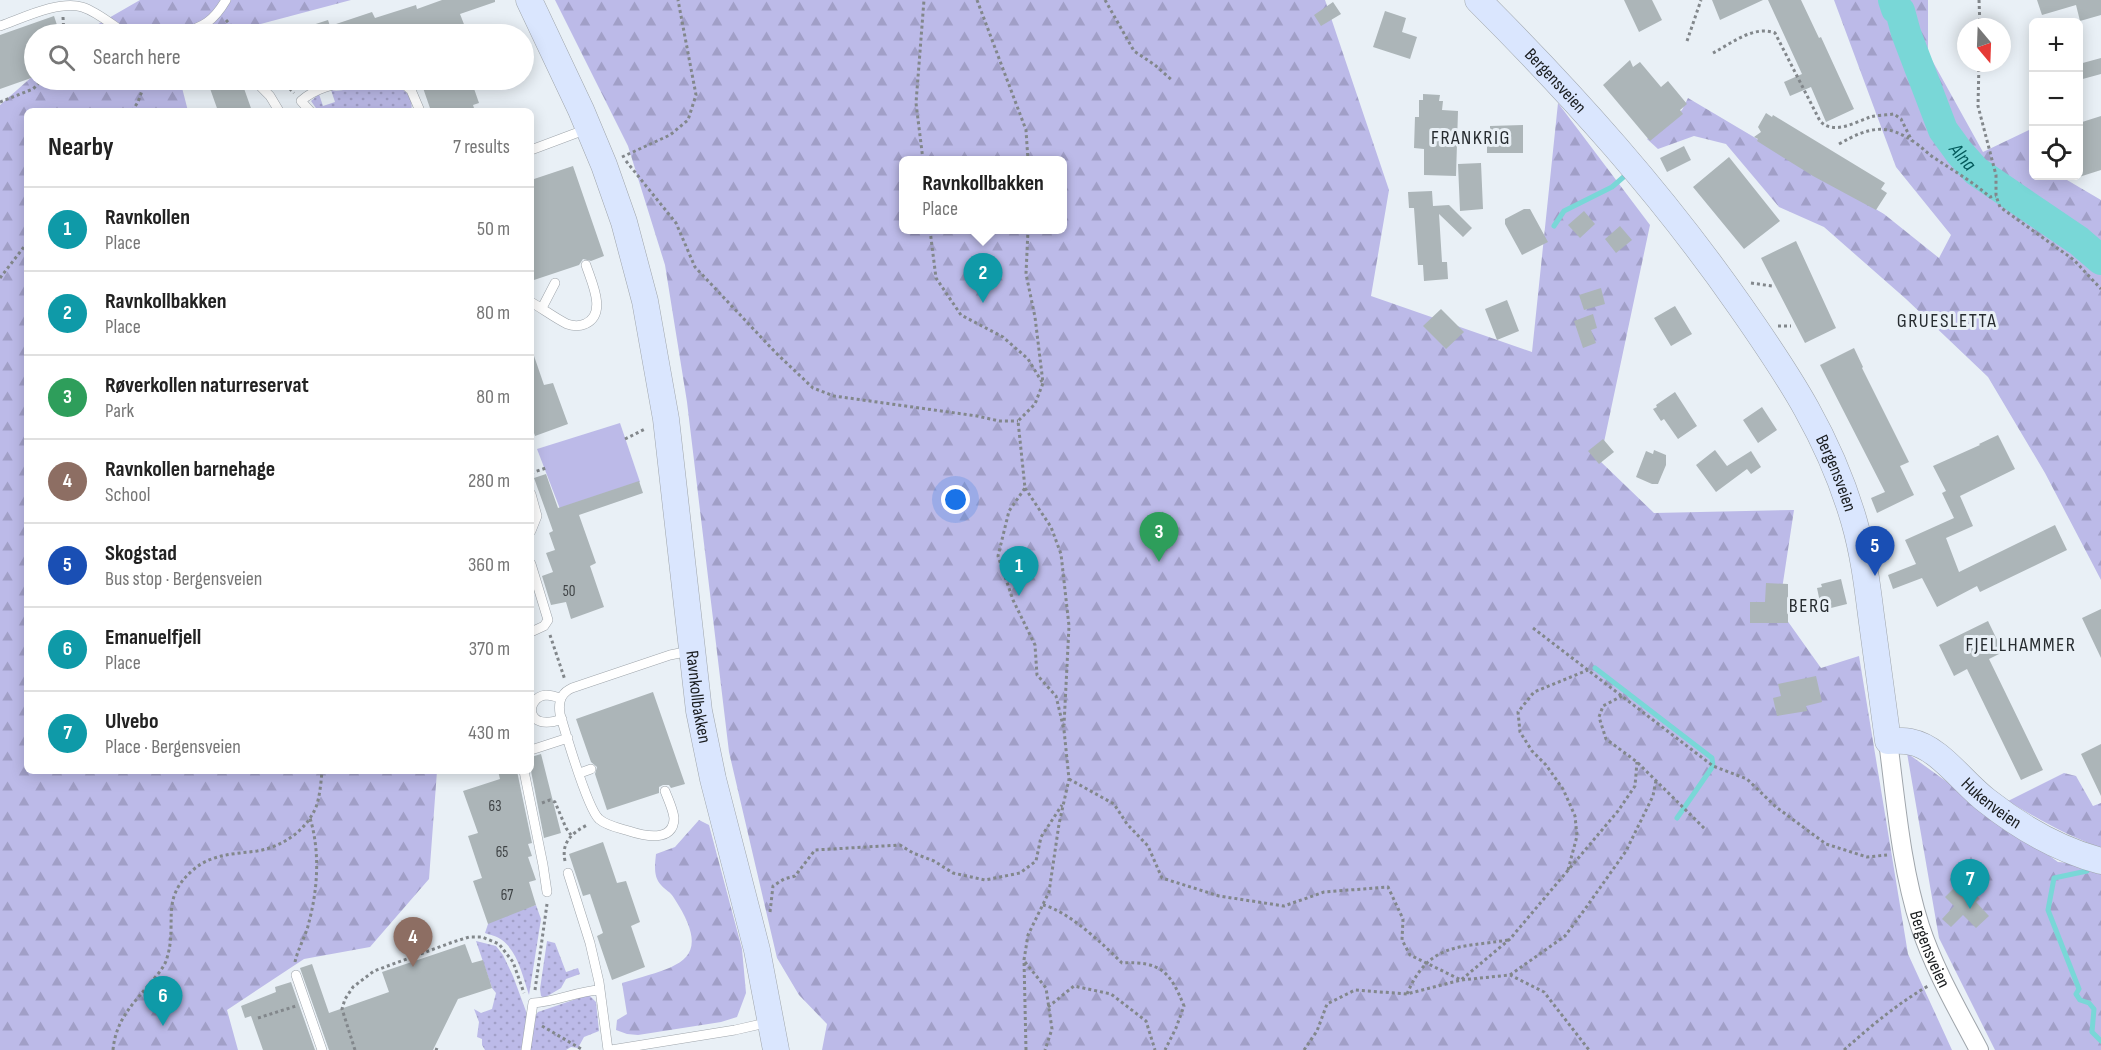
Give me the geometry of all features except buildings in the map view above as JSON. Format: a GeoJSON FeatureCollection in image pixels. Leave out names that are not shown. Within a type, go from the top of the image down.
{"type":"FeatureCollection","features":[{"type":"Feature","properties":{"kind":"street","name":"Ravnkollbakken"},"geometry":{"type":"LineString","coordinates":[[529,0],[589,128],[613,160],[653,342],[668,438],[704,738],[758,950],[776,1050]]}},
{"type":"Feature","properties":{"kind":"street","name":"Bergensveien"},"geometry":{"type":"LineString","coordinates":[[1478,0],[1600,126],[1644,178],[1722,279],[1811,414],[1838,474],[1860,545],[1905,862],[1918,919],[1934,960],[1979,1050]]}},
{"type":"Feature","properties":{"kind":"street","name":"Hukenveien"},"geometry":{"type":"LineString","coordinates":[[1888,741],[1910,741],[1928,748],[1984,799],[2007,816],[2050,841],[2101,861]]}},
{"type":"Feature","properties":{"kind":"lane"},"geometry":{"type":"LineString","coordinates":[[206,24],[226,0]]}},
{"type":"Feature","properties":{"kind":"lane"},"geometry":{"type":"LineString","coordinates":[[0,26],[54,8],[71,5],[89,10],[111,24]]}},
{"type":"Feature","properties":{"kind":"lane"},"geometry":{"type":"LineString","coordinates":[[264,90],[278,108]]}},
{"type":"Feature","properties":{"kind":"lane"},"geometry":{"type":"LineString","coordinates":[[307,108],[301,101],[318,90]]}},
{"type":"Feature","properties":{"kind":"lane"},"geometry":{"type":"LineString","coordinates":[[411,90],[419,108]]}},
{"type":"Feature","properties":{"kind":"lane"},"geometry":{"type":"LineString","coordinates":[[534,149],[589,128]]}},
{"type":"Feature","properties":{"kind":"lane"},"geometry":{"type":"LineString","coordinates":[[534,304],[572,325],[582,325],[591,320],[596,313],[597,303],[585,265]]}},
{"type":"Feature","properties":{"kind":"lane"},"geometry":{"type":"LineString","coordinates":[[542,308],[555,283]]}},
{"type":"Feature","properties":{"kind":"lane"},"geometry":{"type":"LineString","coordinates":[[534,505],[537,516],[534,524]]}},
{"type":"Feature","properties":{"kind":"lane"},"geometry":{"type":"LineString","coordinates":[[534,574],[548,620],[544,626],[534,631]]}},
{"type":"Feature","properties":{"kind":"lane"},"geometry":{"type":"LineString","coordinates":[[665,791],[674,818],[671,828],[660,836],[639,834],[600,820],[592,808],[568,738],[559,709],[561,698],[564,692],[572,688],[670,655],[692,651]]}},
{"type":"Feature","properties":{"kind":"lane"},"geometry":{"type":"LineString","coordinates":[[534,704],[543,696],[561,698]]}},
{"type":"Feature","properties":{"kind":"lane"},"geometry":{"type":"LineString","coordinates":[[534,717],[545,724],[562,719]]}},
{"type":"Feature","properties":{"kind":"lane"},"geometry":{"type":"LineString","coordinates":[[534,749],[568,738]]}},
{"type":"Feature","properties":{"kind":"lane"},"geometry":{"type":"LineString","coordinates":[[580,773],[591,770]]}},
{"type":"Feature","properties":{"kind":"lane"},"geometry":{"type":"LineString","coordinates":[[525,774],[547,892]]}},
{"type":"Feature","properties":{"kind":"lane"},"geometry":{"type":"LineString","coordinates":[[568,873],[590,943],[610,1050],[772,1022]]}},
{"type":"Feature","properties":{"kind":"lane"},"geometry":{"type":"LineString","coordinates":[[296,975],[321,1050]]}},
{"type":"Feature","properties":{"kind":"lane"},"geometry":{"type":"LineString","coordinates":[[526,1050],[533,1003],[553,1001],[582,992],[600,990]]}},
{"type":"Feature","properties":{"kind":"path"},"geometry":{"type":"LineString","coordinates":[[678,0],[696,95],[688,120],[670,135],[613,160],[676,223],[695,267],[776,353],[813,388],[834,396],[999,421],[1018,421],[1035,404],[1043,383],[1035,317],[1026,274],[1028,234]]}},
{"type":"Feature","properties":{"kind":"path"},"geometry":{"type":"LineString","coordinates":[[922,156],[916,103],[924,0]]}},
{"type":"Feature","properties":{"kind":"path"},"geometry":{"type":"LineString","coordinates":[[977,0],[1026,130],[1028,156]]}},
{"type":"Feature","properties":{"kind":"path"},"geometry":{"type":"LineString","coordinates":[[1105,0],[1134,51],[1173,81]]}},
{"type":"Feature","properties":{"kind":"path"},"geometry":{"type":"LineString","coordinates":[[1687,41],[1701,0]]}},
{"type":"Feature","properties":{"kind":"path"},"geometry":{"type":"LineString","coordinates":[[1979,0],[1980,18]]}},
{"type":"Feature","properties":{"kind":"path"},"geometry":{"type":"LineString","coordinates":[[219,11],[230,24]]}},
{"type":"Feature","properties":{"kind":"path"},"geometry":{"type":"LineString","coordinates":[[1713,53],[1754,32],[1765,30],[1774,33],[1824,125],[1836,128],[1871,117],[1894,114],[1901,119],[1912,141]]}},
{"type":"Feature","properties":{"kind":"path"},"geometry":{"type":"LineString","coordinates":[[1979,72],[1978,106],[1996,175],[1996,195],[2000,207],[2074,260],[2101,289]]}},
{"type":"Feature","properties":{"kind":"path"},"geometry":{"type":"LineString","coordinates":[[0,102],[30,90]]}},
{"type":"Feature","properties":{"kind":"path"},"geometry":{"type":"LineString","coordinates":[[134,108],[142,90]]}},
{"type":"Feature","properties":{"kind":"path"},"geometry":{"type":"LineString","coordinates":[[291,90],[301,101]]}},
{"type":"Feature","properties":{"kind":"path"},"geometry":{"type":"LineString","coordinates":[[1839,144],[1863,131],[1890,130],[1912,141],[1989,197],[1996,195]]}},
{"type":"Feature","properties":{"kind":"path"},"geometry":{"type":"LineString","coordinates":[[930,234],[936,278],[961,315],[1004,337],[1028,359],[1043,383]]}},
{"type":"Feature","properties":{"kind":"path"},"geometry":{"type":"LineString","coordinates":[[0,278],[24,247]]}},
{"type":"Feature","properties":{"kind":"path"},"geometry":{"type":"LineString","coordinates":[[1749,283],[1772,286]]}},
{"type":"Feature","properties":{"kind":"path"},"geometry":{"type":"LineString","coordinates":[[1018,421],[1025,488],[1051,527],[1061,554],[1069,626],[1064,730]]}},
{"type":"Feature","properties":{"kind":"path"},"geometry":{"type":"LineString","coordinates":[[534,472],[546,468]]}},
{"type":"Feature","properties":{"kind":"path"},"geometry":{"type":"LineString","coordinates":[[1025,488],[1009,511],[998,555],[1013,600],[1035,645],[1037,675],[1056,696],[1064,730],[1069,779],[1049,892],[1028,934],[1024,960],[1026,1050]]}},
{"type":"Feature","properties":{"kind":"path"},"geometry":{"type":"LineString","coordinates":[[1533,628],[1713,766],[1747,779],[1776,807],[1826,844],[1867,857],[1894,855]]}},
{"type":"Feature","properties":{"kind":"path"},"geometry":{"type":"LineString","coordinates":[[549,630],[566,683]]}},
{"type":"Feature","properties":{"kind":"path"},"geometry":{"type":"LineString","coordinates":[[1567,872],[1577,836],[1575,816],[1563,789],[1532,751],[1520,732],[1518,712],[1534,692],[1588,670]]}},
{"type":"Feature","properties":{"kind":"path"},"geometry":{"type":"LineString","coordinates":[[1622,696],[1603,706],[1599,717],[1606,739],[1637,762],[1705,828]]}},
{"type":"Feature","properties":{"kind":"path"},"geometry":{"type":"LineString","coordinates":[[1461,980],[1510,939],[1618,812],[1635,786],[1637,762]]}},
{"type":"Feature","properties":{"kind":"path"},"geometry":{"type":"LineString","coordinates":[[113,1050],[115,1030],[167,960],[172,899],[179,883],[195,868],[216,857],[258,851],[285,842],[310,818],[316,806],[321,774]]}},
{"type":"Feature","properties":{"kind":"path"},"geometry":{"type":"LineString","coordinates":[[1069,779],[1114,804],[1127,824],[1148,846],[1162,878],[1219,896],[1284,906],[1324,892],[1388,887],[1402,919],[1402,940],[1410,955],[1461,980]]}},
{"type":"Feature","properties":{"kind":"path"},"geometry":{"type":"LineString","coordinates":[[1304,1050],[1317,1031],[1327,1004],[1355,990],[1407,994],[1461,980],[1510,975],[1565,936],[1626,851],[1653,796],[1656,780]]}},
{"type":"Feature","properties":{"kind":"path"},"geometry":{"type":"LineString","coordinates":[[531,807],[550,800],[554,801],[571,835]]}},
{"type":"Feature","properties":{"kind":"path"},"geometry":{"type":"LineString","coordinates":[[769,919],[773,886],[784,879],[795,876],[815,850],[900,845],[953,873],[986,880],[1020,873],[1036,861],[1041,837],[1064,802]]}},
{"type":"Feature","properties":{"kind":"path"},"geometry":{"type":"LineString","coordinates":[[296,975],[297,952],[309,922],[317,866],[318,852],[310,818]]}},
{"type":"Feature","properties":{"kind":"path"},"geometry":{"type":"LineString","coordinates":[[568,873],[563,849],[571,835],[600,820]]}},
{"type":"Feature","properties":{"kind":"path"},"geometry":{"type":"LineString","coordinates":[[533,1003],[547,892]]}},
{"type":"Feature","properties":{"kind":"path"},"geometry":{"type":"LineString","coordinates":[[1043,905],[1052,908],[1073,922],[1122,963],[1144,962],[1163,970],[1176,987],[1184,1006],[1165,1050]]}},
{"type":"Feature","properties":{"kind":"path"},"geometry":{"type":"LineString","coordinates":[[355,1050],[342,1009],[353,987],[374,971],[453,942],[482,937],[499,944],[513,962],[525,996],[533,1003]]}},
{"type":"Feature","properties":{"kind":"path"},"geometry":{"type":"LineString","coordinates":[[1407,994],[1414,976],[1426,962],[1450,948],[1510,939]]}},
{"type":"Feature","properties":{"kind":"path"},"geometry":{"type":"LineString","coordinates":[[1024,960],[1046,988],[1052,1029],[1045,1050]]}},
{"type":"Feature","properties":{"kind":"path"},"geometry":{"type":"LineString","coordinates":[[1510,975],[1544,992],[1589,1050]]}},
{"type":"Feature","properties":{"kind":"path"},"geometry":{"type":"LineString","coordinates":[[1844,1050],[1885,1014],[1934,983]]}},
{"type":"Feature","properties":{"kind":"path"},"geometry":{"type":"LineString","coordinates":[[1048,1007],[1074,986],[1111,994],[1146,1022],[1155,1050]]}},
{"type":"Feature","properties":{"kind":"path"},"geometry":{"type":"LineString","coordinates":[[258,1018],[306,1003]]}},
{"type":"Feature","properties":{"kind":"path"},"geometry":{"type":"LineString","coordinates":[[530,1019],[583,1050]]}},
{"type":"Feature","properties":{"kind":"green space"},"geometry":{"type":"Polygon","coordinates":[[[140,0],[351,0],[261,24],[98,24],[140,0]]]}},
{"type":"Feature","properties":{"kind":"green space"},"geometry":{"type":"Polygon","coordinates":[[[555,0],[1325,0],[1389,190],[1371,296],[1532,352],[1558,103],[1650,225],[1600,461],[1654,513],[1794,510],[1779,609],[1821,668],[1859,656],[1908,954],[1952,1050],[822,1050],[827,1024],[799,995],[777,958],[729,752],[687,402],[665,265],[628,146],[555,0]]]}},
{"type":"Feature","properties":{"kind":"green space"},"geometry":{"type":"Polygon","coordinates":[[[1834,0],[1928,0],[1928,53],[1983,152],[2029,130],[2029,180],[2067,180],[2101,200],[2101,580],[2045,473],[1988,377],[1906,299],[1824,227],[1779,207],[1726,144],[1694,136],[1658,149],[1647,139],[1682,110],[1688,98],[1884,214],[1939,258],[1951,235],[1896,167],[1834,0]]]}},
{"type":"Feature","properties":{"kind":"green space"},"geometry":{"type":"Polygon","coordinates":[[[24,84],[24,90],[183,90],[187,108],[24,108],[24,774],[437,774],[429,879],[370,947],[304,959],[227,1010],[238,1050],[0,1050],[0,105],[24,84]]]}},
{"type":"Feature","properties":{"kind":"green space"},"geometry":{"type":"Polygon","coordinates":[[[331,90],[403,90],[411,100],[412,108],[316,108],[311,101],[319,94],[323,106],[335,102],[331,90]]]}},
{"type":"Feature","properties":{"kind":"green space"},"geometry":{"type":"Polygon","coordinates":[[[620,423],[640,482],[560,509],[537,449],[620,423]]]}},
{"type":"Feature","properties":{"kind":"green space"},"geometry":{"type":"Polygon","coordinates":[[[1907,753],[2058,862],[2101,866],[2101,1050],[1995,1050],[1939,938],[1907,753]]]}},
{"type":"Feature","properties":{"kind":"green space"},"geometry":{"type":"Polygon","coordinates":[[[2064,773],[2076,776],[2093,806],[2101,803],[2101,848],[2053,827],[2008,801],[2064,773]]]}},
{"type":"Feature","properties":{"kind":"green space"},"geometry":{"type":"Polygon","coordinates":[[[699,820],[709,825],[742,949],[746,993],[737,1017],[721,1022],[638,1035],[616,1030],[617,1020],[627,1014],[622,983],[673,966],[684,959],[690,949],[691,937],[686,920],[673,896],[658,882],[655,862],[656,854],[675,847],[699,820]]]}},
{"type":"Feature","properties":{"kind":"green space"},"geometry":{"type":"Polygon","coordinates":[[[536,905],[541,919],[529,995],[519,965],[508,945],[485,933],[489,921],[536,905]]]}},
{"type":"Feature","properties":{"kind":"green space"},"geometry":{"type":"Polygon","coordinates":[[[476,941],[496,946],[513,976],[527,1014],[522,1050],[485,1050],[482,1039],[477,1037],[479,1022],[474,1009],[481,1013],[492,1009],[496,993],[492,988],[476,941]]]}},
{"type":"Feature","properties":{"kind":"green space"},"geometry":{"type":"Polygon","coordinates":[[[547,941],[555,943],[566,972],[578,968],[580,974],[566,979],[561,988],[544,998],[541,996],[540,989],[547,941]]]}},
{"type":"Feature","properties":{"kind":"green space"},"geometry":{"type":"Polygon","coordinates":[[[590,996],[596,1002],[599,1031],[584,1037],[578,1048],[530,1050],[535,1016],[538,1012],[590,996]]]}},
{"type":"Feature","properties":{"kind":"waterway","name":"Alna"},"geometry":{"type":"LineString","coordinates":[[1893,0],[1896,9],[1900,11],[1906,33],[1943,130],[1959,152],[1976,171],[2079,241],[2101,260]]}},
{"type":"Feature","properties":{"kind":"waterway"},"geometry":{"type":"LineString","coordinates":[[1554,226],[1564,211],[1612,187],[1627,174]]}},
{"type":"Feature","properties":{"kind":"waterway"},"geometry":{"type":"LineString","coordinates":[[1595,668],[1712,758],[1713,766],[1677,818]]}},
{"type":"Feature","properties":{"kind":"waterway"},"geometry":{"type":"LineString","coordinates":[[2087,871],[2054,878],[2048,910],[2079,989],[2076,994],[2080,1000],[2089,1003],[2094,1009],[2092,1032],[2101,1041]]}},
{"type":"Feature","properties":{"kind":"place","name":"Ravnkollbakken"},"geometry":{"type":"Point","coordinates":[983,303]}},
{"type":"Feature","properties":{"kind":"place","name":"Røverkollen naturreservat"},"geometry":{"type":"Point","coordinates":[1159,562]}},
{"type":"Feature","properties":{"kind":"place","name":"Skogstad"},"geometry":{"type":"Point","coordinates":[1875,576]}},
{"type":"Feature","properties":{"kind":"place","name":"Ravnkollen"},"geometry":{"type":"Point","coordinates":[1019,596]}},
{"type":"Feature","properties":{"kind":"place","name":"Ulvebo"},"geometry":{"type":"Point","coordinates":[1970,909]}},
{"type":"Feature","properties":{"kind":"place","name":"Ravnkollen barnehage"},"geometry":{"type":"Point","coordinates":[413,967]}},
{"type":"Feature","properties":{"kind":"place","name":"Emanuelfjell"},"geometry":{"type":"Point","coordinates":[163,1026]}},
{"type":"Feature","properties":{"kind":"district","name":"FRANKRIG"},"geometry":{"type":"Point","coordinates":[1471,137]}},
{"type":"Feature","properties":{"kind":"district","name":"GRUESLETTA"},"geometry":{"type":"Point","coordinates":[1947,320]}},
{"type":"Feature","properties":{"kind":"district","name":"BERG"},"geometry":{"type":"Point","coordinates":[1810,605]}},
{"type":"Feature","properties":{"kind":"district","name":"FJELLHAMMER"},"geometry":{"type":"Point","coordinates":[2021,644]}}]}
